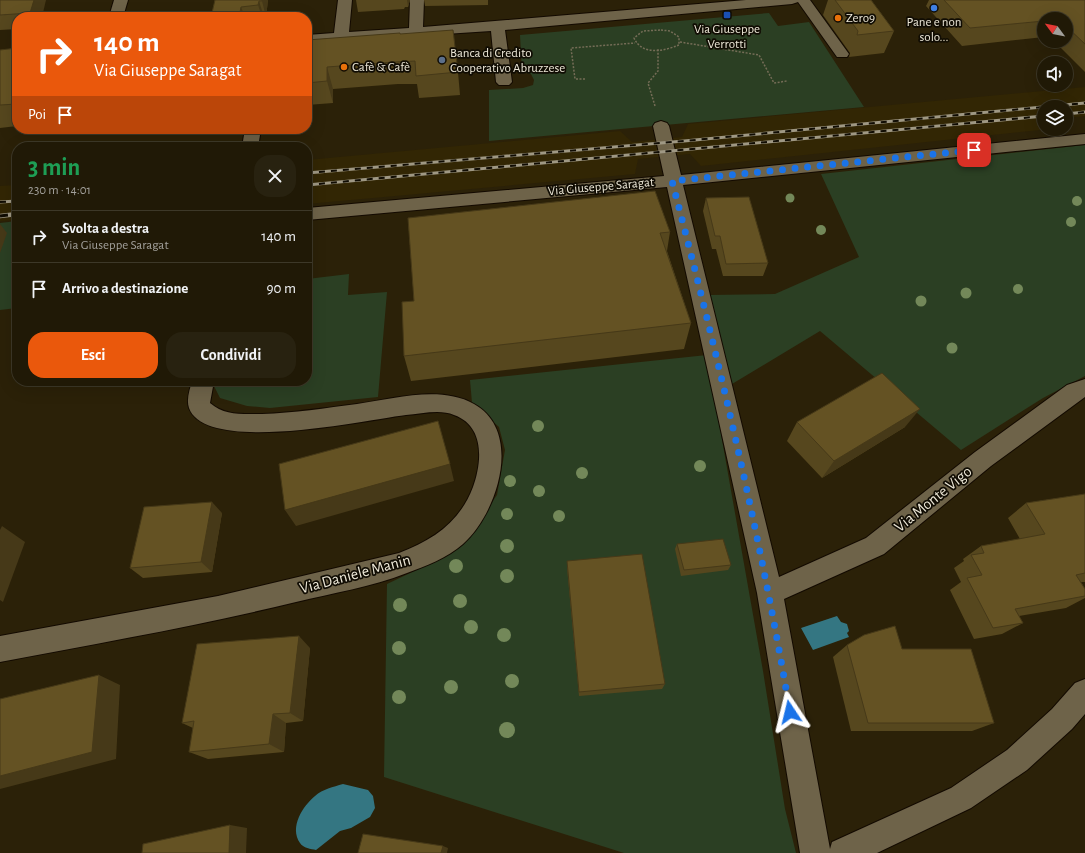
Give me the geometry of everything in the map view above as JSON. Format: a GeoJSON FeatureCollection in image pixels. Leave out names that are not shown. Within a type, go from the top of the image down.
{"type":"FeatureCollection","features":[{"type":"Feature","properties":{"kind":"street"},"geometry":{"type":"LineString","coordinates":[[117,12],[121,0]]}},
{"type":"Feature","properties":{"kind":"street"},"geometry":{"type":"LineString","coordinates":[[341,37],[345,0]]}},
{"type":"Feature","properties":{"kind":"street"},"geometry":{"type":"LineString","coordinates":[[416,32],[417,0]]}},
{"type":"Feature","properties":{"kind":"street"},"geometry":{"type":"LineString","coordinates":[[312,40],[498,26],[661,6],[792,0]]}},
{"type":"Feature","properties":{"kind":"street"},"geometry":{"type":"LineString","coordinates":[[803,0],[842,54]]}},
{"type":"Feature","properties":{"kind":"street"},"geometry":{"type":"LineString","coordinates":[[498,26],[504,82]]}},
{"type":"Feature","properties":{"kind":"street"},"geometry":{"type":"LineString","coordinates":[[661,126],[672,181],[697,278],[770,593],[815,853]]}},
{"type":"Feature","properties":{"kind":"street","name":"Via Giuseppe Saragat"},"geometry":{"type":"LineString","coordinates":[[312,214],[672,181],[1085,139]]}},
{"type":"Feature","properties":{"kind":"street","name":"Via Daniele Manin"},"geometry":{"type":"LineString","coordinates":[[0,649],[206,611],[391,567],[422,555],[449,541],[469,519],[481,498],[491,460],[491,445],[487,430],[478,418],[466,410],[448,404],[425,404],[315,420],[228,424],[207,416],[200,409],[199,401],[202,386]]}},
{"type":"Feature","properties":{"kind":"street","name":"Via Monte Vigo"},"geometry":{"type":"LineString","coordinates":[[770,593],[875,546],[983,458],[1075,391],[1085,388]]}},
{"type":"Feature","properties":{"kind":"street"},"geometry":{"type":"LineString","coordinates":[[843,853],[961,798],[1017,760],[1062,719],[1085,692]]}},
{"type":"Feature","properties":{"kind":"path"},"geometry":{"type":"LineString","coordinates":[[635,43],[634,38],[643,32],[661,30],[670,31],[679,37],[680,42]]}},
{"type":"Feature","properties":{"kind":"path"},"geometry":{"type":"LineString","coordinates":[[585,79],[575,79],[571,48],[635,43],[647,50],[672,48],[679,45],[680,42]]}},
{"type":"Feature","properties":{"kind":"path"},"geometry":{"type":"LineString","coordinates":[[680,42],[759,55],[774,83],[787,81]]}},
{"type":"Feature","properties":{"kind":"path"},"geometry":{"type":"LineString","coordinates":[[658,49],[658,71],[648,83],[661,126]]}},
{"type":"Feature","properties":{"kind":"shaded area"},"geometry":{"type":"Polygon","coordinates":[[[1085,87],[1085,116],[1073,117],[1073,100],[1037,100],[1037,130],[701,166],[690,154],[638,159],[635,174],[312,204],[312,160],[620,131],[632,142],[682,137],[688,124],[1037,91],[1073,92],[1073,88],[1085,87]]]}},
{"type":"Feature","properties":{"kind":"shaded area"},"geometry":{"type":"Polygon","coordinates":[[[12,185],[12,220],[0,221],[0,186],[12,185]]]}},
{"type":"Feature","properties":{"kind":"green space"},"geometry":{"type":"Polygon","coordinates":[[[769,13],[778,26],[809,22],[864,107],[489,141],[489,90],[523,88],[533,85],[534,80],[531,74],[522,72],[520,35],[769,13]]]}},
{"type":"Feature","properties":{"kind":"green space"},"geometry":{"type":"Polygon","coordinates":[[[1085,145],[1085,376],[1043,398],[961,450],[820,331],[732,384],[709,295],[775,294],[859,257],[821,174],[1085,145]]]}},
{"type":"Feature","properties":{"kind":"green space"},"geometry":{"type":"Polygon","coordinates":[[[12,222],[12,309],[0,310],[0,223],[12,222]]]}},
{"type":"Feature","properties":{"kind":"green space"},"geometry":{"type":"Polygon","coordinates":[[[349,274],[348,295],[387,292],[378,397],[270,408],[247,406],[220,398],[214,386],[312,386],[312,278],[349,274]]]}},
{"type":"Feature","properties":{"kind":"green space"},"geometry":{"type":"Polygon","coordinates":[[[707,355],[763,671],[785,809],[796,853],[624,853],[384,777],[387,584],[427,565],[467,537],[497,495],[505,450],[499,427],[472,403],[470,380],[707,355]]]}},
{"type":"Feature","properties":{"kind":"water"},"geometry":{"type":"Polygon","coordinates":[[[837,616],[841,622],[847,624],[849,631],[847,633],[849,637],[813,650],[801,628],[837,616]]]}},
{"type":"Feature","properties":{"kind":"water"},"geometry":{"type":"Polygon","coordinates":[[[343,784],[368,790],[373,796],[375,808],[370,817],[351,828],[340,831],[316,850],[303,846],[297,837],[296,830],[302,811],[310,800],[321,792],[328,788],[343,784]]]}},
{"type":"Feature","properties":{"kind":"building"},"geometry":{"type":"Polygon","coordinates":[[[0,0],[34,0],[30,12],[12,12],[12,14],[0,15],[0,0]]]}},
{"type":"Feature","properties":{"kind":"building"},"geometry":{"type":"Polygon","coordinates":[[[215,0],[262,0],[259,1],[258,5],[241,7],[240,12],[212,12],[215,0]]]}},
{"type":"Feature","properties":{"kind":"building"},"geometry":{"type":"Polygon","coordinates":[[[835,0],[871,0],[894,31],[857,35],[858,31],[835,0]]]}},
{"type":"Feature","properties":{"kind":"building"},"geometry":{"type":"Polygon","coordinates":[[[944,0],[1085,0],[1085,44],[1073,33],[1073,12],[1037,12],[1037,22],[970,28],[944,0]]]}},
{"type":"Feature","properties":{"kind":"building"},"geometry":{"type":"Polygon","coordinates":[[[453,30],[458,72],[416,76],[415,61],[394,62],[327,67],[327,81],[312,82],[312,40],[453,30]]]}},
{"type":"Feature","properties":{"kind":"building"},"geometry":{"type":"Polygon","coordinates":[[[12,49],[12,104],[0,105],[0,50],[12,49]]]}},
{"type":"Feature","properties":{"kind":"building"},"geometry":{"type":"Polygon","coordinates":[[[655,191],[670,232],[660,233],[691,323],[404,356],[402,302],[414,301],[408,218],[655,191]]]}},
{"type":"Feature","properties":{"kind":"building"},"geometry":{"type":"Polygon","coordinates":[[[749,197],[768,263],[726,264],[720,236],[715,236],[706,198],[749,197]]]}},
{"type":"Feature","properties":{"kind":"building"},"geometry":{"type":"Polygon","coordinates":[[[882,373],[920,409],[834,461],[797,422],[882,373]]]}},
{"type":"Feature","properties":{"kind":"building"},"geometry":{"type":"Polygon","coordinates":[[[438,421],[450,464],[285,510],[279,464],[438,421]]]}},
{"type":"Feature","properties":{"kind":"building"},"geometry":{"type":"Polygon","coordinates":[[[1085,494],[1085,573],[1076,575],[1085,589],[1085,596],[1015,609],[1023,623],[993,628],[967,578],[982,575],[971,555],[984,553],[981,546],[1045,534],[1026,503],[1085,494]]]}},
{"type":"Feature","properties":{"kind":"building"},"geometry":{"type":"Polygon","coordinates":[[[212,502],[201,562],[130,568],[144,507],[212,502]]]}},
{"type":"Feature","properties":{"kind":"building"},"geometry":{"type":"Polygon","coordinates":[[[723,539],[731,565],[684,570],[677,544],[723,539]]]}},
{"type":"Feature","properties":{"kind":"building"},"geometry":{"type":"Polygon","coordinates":[[[642,554],[665,684],[579,692],[567,561],[642,554]]]}},
{"type":"Feature","properties":{"kind":"building"},"geometry":{"type":"Polygon","coordinates":[[[895,626],[902,649],[971,649],[994,723],[868,723],[847,645],[864,635],[895,626]]]}},
{"type":"Feature","properties":{"kind":"building"},"geometry":{"type":"Polygon","coordinates":[[[299,636],[290,713],[273,714],[269,744],[189,752],[194,721],[182,723],[197,644],[299,636]]]}},
{"type":"Feature","properties":{"kind":"building"},"geometry":{"type":"Polygon","coordinates":[[[99,675],[92,752],[0,776],[0,699],[99,675]]]}},
{"type":"Feature","properties":{"kind":"building"},"geometry":{"type":"Polygon","coordinates":[[[230,825],[229,853],[142,853],[143,844],[230,825]]]}},
{"type":"Feature","properties":{"kind":"building"},"geometry":{"type":"Polygon","coordinates":[[[363,834],[443,846],[441,853],[358,853],[363,834]]]}},
{"type":"Feature","properties":{"kind":"railway"},"geometry":{"type":"LineString","coordinates":[[312,173],[684,141],[1085,103]]}},
{"type":"Feature","properties":{"kind":"railway"},"geometry":{"type":"LineString","coordinates":[[1073,113],[1085,112]]}},
{"type":"Feature","properties":{"kind":"railway"},"geometry":{"type":"LineString","coordinates":[[312,185],[1037,117]]}},
{"type":"Feature","properties":{"kind":"railway"},"geometry":{"type":"LineString","coordinates":[[0,202],[12,201]]}},
{"type":"Feature","properties":{"kind":"railway"},"geometry":{"type":"LineString","coordinates":[[0,216],[12,215]]}},
{"type":"Feature","properties":{"kind":"place","name":"Pane e non solo..."},"geometry":{"type":"Point","coordinates":[934,8]}},
{"type":"Feature","properties":{"kind":"place","name":"Via Giuseppe Verrotti"},"geometry":{"type":"Point","coordinates":[727,15]}},
{"type":"Feature","properties":{"kind":"place","name":"Zero9"},"geometry":{"type":"Point","coordinates":[838,18]}},
{"type":"Feature","properties":{"kind":"place","name":"Banca di Credito Cooperativo Abruzzese"},"geometry":{"type":"Point","coordinates":[442,60]}},
{"type":"Feature","properties":{"kind":"place","name":"Cafè & Cafè"},"geometry":{"type":"Point","coordinates":[344,67]}},
{"type":"Feature","properties":{"kind":"route"},"geometry":{"type":"LineString","coordinates":[[790,712],[770,593],[697,278],[672,181],[974,150]]}}]}
